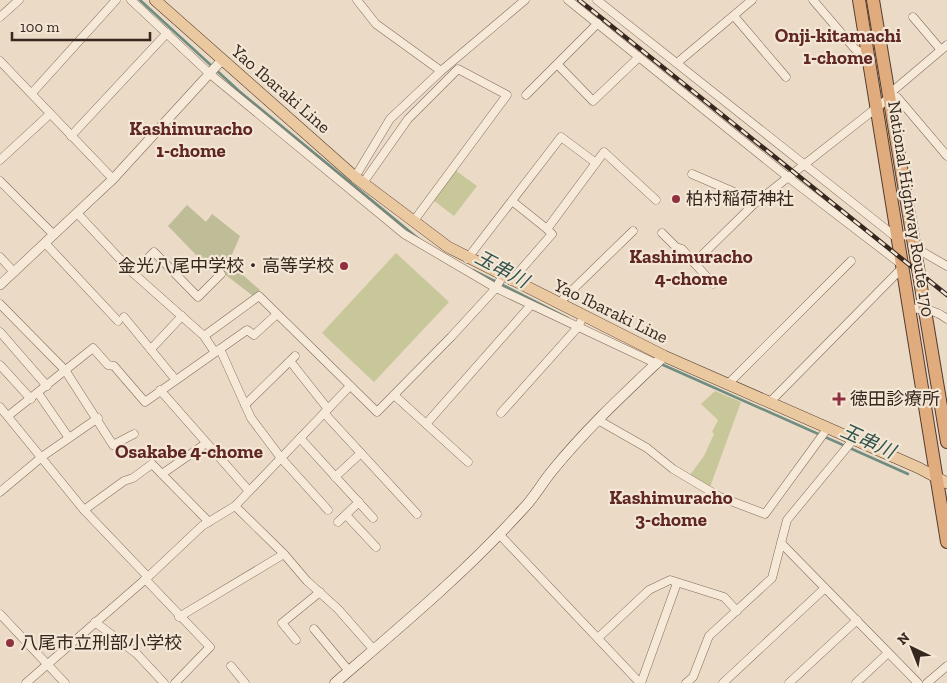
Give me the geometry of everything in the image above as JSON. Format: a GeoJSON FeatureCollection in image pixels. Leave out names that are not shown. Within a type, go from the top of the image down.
{"type":"FeatureCollection","features":[{"type":"Feature","properties":{"kind":"highway","name":"National Highway Route 170"},"geometry":{"type":"LineString","coordinates":[[859,0],[901,266],[943,481],[947,542]]}},
{"type":"Feature","properties":{"kind":"highway","name":"National Highway Route 170"},"geometry":{"type":"LineString","coordinates":[[873,0],[923,308],[947,442]]}},
{"type":"Feature","properties":{"kind":"main road","name":"Yao Ibaraki Line"},"geometry":{"type":"LineString","coordinates":[[155,0],[215,67],[413,222],[501,282],[558,304],[580,323],[660,360],[728,384],[943,481]]}},
{"type":"Feature","properties":{"kind":"main road"},"geometry":{"type":"LineString","coordinates":[[335,683],[374,650],[499,534],[524,509],[552,471],[598,420],[660,360]]}},
{"type":"Feature","properties":{"kind":"street"},"geometry":{"type":"LineString","coordinates":[[0,17],[20,0]]}},
{"type":"Feature","properties":{"kind":"street"},"geometry":{"type":"LineString","coordinates":[[32,94],[116,0]]}},
{"type":"Feature","properties":{"kind":"street"},"geometry":{"type":"LineString","coordinates":[[130,0],[167,33],[215,67],[404,234],[501,282],[531,305],[580,323],[502,413]]}},
{"type":"Feature","properties":{"kind":"street"},"geometry":{"type":"LineString","coordinates":[[357,0],[376,24],[441,71]]}},
{"type":"Feature","properties":{"kind":"street"},"geometry":{"type":"LineString","coordinates":[[359,180],[390,119],[441,71],[525,0]]}},
{"type":"Feature","properties":{"kind":"street"},"geometry":{"type":"LineString","coordinates":[[568,0],[788,178],[901,266],[770,402]]}},
{"type":"Feature","properties":{"kind":"street"},"geometry":{"type":"LineString","coordinates":[[598,0],[898,238]]}},
{"type":"Feature","properties":{"kind":"street"},"geometry":{"type":"LineString","coordinates":[[677,63],[752,0]]}},
{"type":"Feature","properties":{"kind":"street"},"geometry":{"type":"LineString","coordinates":[[812,0],[854,49],[869,56]]}},
{"type":"Feature","properties":{"kind":"street"},"geometry":{"type":"LineString","coordinates":[[734,16],[786,77]]}},
{"type":"Feature","properties":{"kind":"street"},"geometry":{"type":"LineString","coordinates":[[694,263],[757,202],[877,108],[944,48],[913,18]]}},
{"type":"Feature","properties":{"kind":"street"},"geometry":{"type":"LineString","coordinates":[[526,96],[558,65],[562,57],[598,23]]}},
{"type":"Feature","properties":{"kind":"street"},"geometry":{"type":"LineString","coordinates":[[71,136],[167,33]]}},
{"type":"Feature","properties":{"kind":"street"},"geometry":{"type":"LineString","coordinates":[[558,65],[593,101],[639,57]]}},
{"type":"Feature","properties":{"kind":"street"},"geometry":{"type":"LineString","coordinates":[[0,61],[113,179]]}},
{"type":"Feature","properties":{"kind":"street"},"geometry":{"type":"LineString","coordinates":[[0,285],[113,179],[215,67]]}},
{"type":"Feature","properties":{"kind":"street"},"geometry":{"type":"LineString","coordinates":[[359,180],[408,119],[458,69],[507,95],[413,222]]}},
{"type":"Feature","properties":{"kind":"street"},"geometry":{"type":"LineString","coordinates":[[888,97],[897,97],[947,156]]}},
{"type":"Feature","properties":{"kind":"street"},"geometry":{"type":"LineString","coordinates":[[0,160],[50,114]]}},
{"type":"Feature","properties":{"kind":"street"},"geometry":{"type":"LineString","coordinates":[[467,259],[561,137],[596,163]]}},
{"type":"Feature","properties":{"kind":"street"},"geometry":{"type":"LineString","coordinates":[[547,229],[604,152],[656,200]]}},
{"type":"Feature","properties":{"kind":"street"},"geometry":{"type":"LineString","coordinates":[[692,174],[757,202]]}},
{"type":"Feature","properties":{"kind":"street"},"geometry":{"type":"LineString","coordinates":[[0,181],[54,235]]}},
{"type":"Feature","properties":{"kind":"street"},"geometry":{"type":"LineString","coordinates":[[204,336],[259,296],[377,412],[501,282],[552,234],[512,201]]}},
{"type":"Feature","properties":{"kind":"street"},"geometry":{"type":"LineString","coordinates":[[77,213],[133,273],[204,336],[217,350],[251,418],[281,458],[328,510]]}},
{"type":"Feature","properties":{"kind":"street"},"geometry":{"type":"LineString","coordinates":[[558,304],[633,231]]}},
{"type":"Feature","properties":{"kind":"street"},"geometry":{"type":"LineString","coordinates":[[662,233],[713,284]]}},
{"type":"Feature","properties":{"kind":"street"},"geometry":{"type":"LineString","coordinates":[[45,243],[151,349],[175,379]]}},
{"type":"Feature","properties":{"kind":"street"},"geometry":{"type":"LineString","coordinates":[[914,247],[945,261]]}},
{"type":"Feature","properties":{"kind":"street"},"geometry":{"type":"LineString","coordinates":[[133,273],[154,252],[198,297],[221,274]]}},
{"type":"Feature","properties":{"kind":"street"},"geometry":{"type":"LineString","coordinates":[[0,257],[14,272]]}},
{"type":"Feature","properties":{"kind":"street"},"geometry":{"type":"LineString","coordinates":[[728,384],[851,261]]}},
{"type":"Feature","properties":{"kind":"street"},"geometry":{"type":"LineString","coordinates":[[0,304],[65,370],[98,418],[113,445],[134,434]]}},
{"type":"Feature","properties":{"kind":"street"},"geometry":{"type":"LineString","coordinates":[[426,424],[531,305]]}},
{"type":"Feature","properties":{"kind":"street"},"geometry":{"type":"LineString","coordinates":[[910,309],[923,308],[941,314],[947,319]]}},
{"type":"Feature","properties":{"kind":"street"},"geometry":{"type":"LineString","coordinates":[[8,416],[93,348],[108,365],[114,366],[145,402],[247,330],[254,335],[277,314]]}},
{"type":"Feature","properties":{"kind":"street"},"geometry":{"type":"LineString","coordinates":[[151,349],[182,316]]}},
{"type":"Feature","properties":{"kind":"street"},"geometry":{"type":"LineString","coordinates":[[0,332],[47,386]]}},
{"type":"Feature","properties":{"kind":"street"},"geometry":{"type":"LineString","coordinates":[[246,405],[293,359],[326,411],[360,453],[417,514]]}},
{"type":"Feature","properties":{"kind":"street"},"geometry":{"type":"LineString","coordinates":[[0,365],[31,399]]}},
{"type":"Feature","properties":{"kind":"street"},"geometry":{"type":"LineString","coordinates":[[26,683],[146,578],[202,526],[235,506],[350,386]]}},
{"type":"Feature","properties":{"kind":"street"},"geometry":{"type":"LineString","coordinates":[[160,390],[205,444],[249,491]]}},
{"type":"Feature","properties":{"kind":"street"},"geometry":{"type":"LineString","coordinates":[[38,393],[70,438]]}},
{"type":"Feature","properties":{"kind":"street"},"geometry":{"type":"LineString","coordinates":[[394,395],[468,462]]}},
{"type":"Feature","properties":{"kind":"street"},"geometry":{"type":"LineString","coordinates":[[0,407],[43,456],[84,510],[179,617],[210,647],[175,683]]}},
{"type":"Feature","properties":{"kind":"street"},"geometry":{"type":"LineString","coordinates":[[0,492],[43,456],[98,418]]}},
{"type":"Feature","properties":{"kind":"street"},"geometry":{"type":"LineString","coordinates":[[598,420],[647,448],[673,469],[720,497],[765,514],[827,429]]}},
{"type":"Feature","properties":{"kind":"street"},"geometry":{"type":"LineString","coordinates":[[300,438],[373,518]]}},
{"type":"Feature","properties":{"kind":"street"},"geometry":{"type":"LineString","coordinates":[[686,683],[696,680],[709,636],[772,578],[787,520],[853,440]]}},
{"type":"Feature","properties":{"kind":"street"},"geometry":{"type":"LineString","coordinates":[[162,474],[205,444]]}},
{"type":"Feature","properties":{"kind":"street"},"geometry":{"type":"LineString","coordinates":[[336,477],[360,453]]}},
{"type":"Feature","properties":{"kind":"street"},"geometry":{"type":"LineString","coordinates":[[84,510],[124,481],[134,478],[152,464],[209,522]]}},
{"type":"Feature","properties":{"kind":"street"},"geometry":{"type":"LineString","coordinates":[[338,522],[359,502]]}},
{"type":"Feature","properties":{"kind":"street"},"geometry":{"type":"LineString","coordinates":[[235,506],[338,609],[374,650]]}},
{"type":"Feature","properties":{"kind":"street"},"geometry":{"type":"LineString","coordinates":[[346,515],[376,547]]}},
{"type":"Feature","properties":{"kind":"street"},"geometry":{"type":"LineString","coordinates":[[499,534],[640,683],[677,582]]}},
{"type":"Feature","properties":{"kind":"street"},"geometry":{"type":"LineString","coordinates":[[781,543],[918,683]]}},
{"type":"Feature","properties":{"kind":"street"},"geometry":{"type":"LineString","coordinates":[[179,617],[284,554]]}},
{"type":"Feature","properties":{"kind":"street"},"geometry":{"type":"LineString","coordinates":[[598,638],[648,590],[670,580],[724,597],[737,611]]}},
{"type":"Feature","properties":{"kind":"street"},"geometry":{"type":"LineString","coordinates":[[723,683],[825,588]]}},
{"type":"Feature","properties":{"kind":"street"},"geometry":{"type":"LineString","coordinates":[[296,640],[282,623],[320,592]]}},
{"type":"Feature","properties":{"kind":"street"},"geometry":{"type":"LineString","coordinates":[[0,614],[65,683]]}},
{"type":"Feature","properties":{"kind":"street"},"geometry":{"type":"LineString","coordinates":[[789,683],[857,620]]}},
{"type":"Feature","properties":{"kind":"street"},"geometry":{"type":"LineString","coordinates":[[96,622],[137,654],[164,683]]}},
{"type":"Feature","properties":{"kind":"street"},"geometry":{"type":"LineString","coordinates":[[314,629],[349,671]]}},
{"type":"Feature","properties":{"kind":"street"},"geometry":{"type":"LineString","coordinates":[[856,683],[888,653]]}},
{"type":"Feature","properties":{"kind":"street"},"geometry":{"type":"LineString","coordinates":[[231,666],[245,683]]}},
{"type":"Feature","properties":{"kind":"street"},"geometry":{"type":"LineString","coordinates":[[927,683],[947,666]]}},
{"type":"Feature","properties":{"kind":"green space"},"geometry":{"type":"Polygon","coordinates":[[[455,170],[477,186],[454,216],[433,200],[455,170]]]}},
{"type":"Feature","properties":{"kind":"green space"},"geometry":{"type":"Polygon","coordinates":[[[187,205],[206,222],[212,214],[240,236],[231,257],[244,276],[260,290],[253,296],[209,262],[200,259],[168,226],[187,205]]]}},
{"type":"Feature","properties":{"kind":"green space"},"geometry":{"type":"Polygon","coordinates":[[[396,253],[449,302],[374,382],[322,333],[396,253]]]}},
{"type":"Feature","properties":{"kind":"green space"},"geometry":{"type":"Polygon","coordinates":[[[715,391],[741,402],[710,487],[690,475],[704,456],[714,434],[712,432],[718,420],[701,404],[715,391]]]}},
{"type":"Feature","properties":{"kind":"waterway","name":"玉串川"},"geometry":{"type":"LineString","coordinates":[[140,0],[239,91],[420,240]]}},
{"type":"Feature","properties":{"kind":"waterway","name":"玉串川"},"geometry":{"type":"LineString","coordinates":[[473,270],[568,318]]}},
{"type":"Feature","properties":{"kind":"waterway","name":"玉串川"},"geometry":{"type":"LineString","coordinates":[[661,364],[908,474]]}},
{"type":"Feature","properties":{"kind":"railway"},"geometry":{"type":"LineString","coordinates":[[579,0],[947,295]]}},
{"type":"Feature","properties":{"kind":"place","name":"柏村稲荷神社"},"geometry":{"type":"Point","coordinates":[676,199]}},
{"type":"Feature","properties":{"kind":"place","name":"金光八尾中学校・高等学校"},"geometry":{"type":"Point","coordinates":[344,266]}},
{"type":"Feature","properties":{"kind":"place","name":"徳田診療所"},"geometry":{"type":"Point","coordinates":[839,399]}},
{"type":"Feature","properties":{"kind":"place","name":"八尾市立刑部小学校"},"geometry":{"type":"Point","coordinates":[10,643]}},
{"type":"Feature","properties":{"kind":"district","name":"Onji-kitamachi 1-chome"},"geometry":{"type":"Point","coordinates":[838,46]}},
{"type":"Feature","properties":{"kind":"district","name":"Kashimuracho 1-chome"},"geometry":{"type":"Point","coordinates":[191,139]}},
{"type":"Feature","properties":{"kind":"district","name":"Kashimuracho 4-chome"},"geometry":{"type":"Point","coordinates":[691,267]}},
{"type":"Feature","properties":{"kind":"district","name":"Osakabe 4-chome"},"geometry":{"type":"Point","coordinates":[189,451]}},
{"type":"Feature","properties":{"kind":"district","name":"Kashimuracho 3-chome"},"geometry":{"type":"Point","coordinates":[671,508]}}]}
